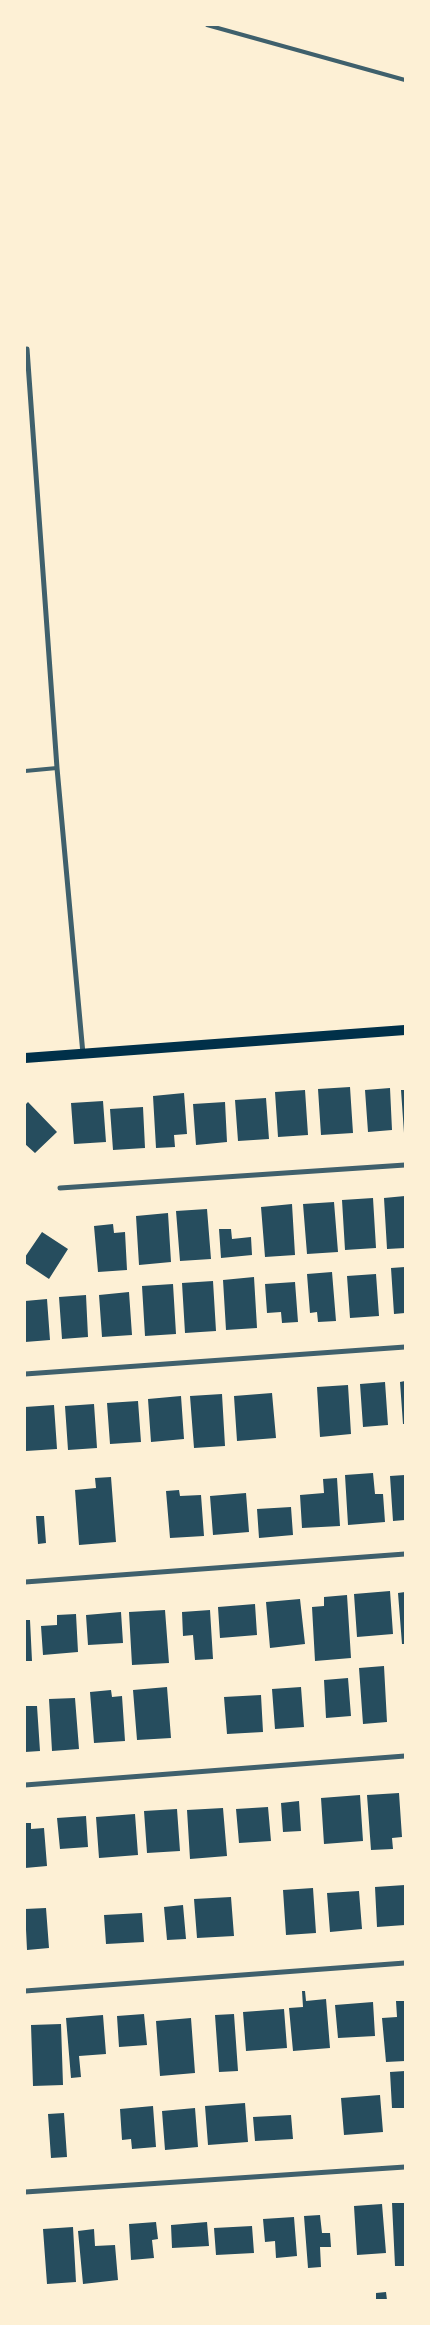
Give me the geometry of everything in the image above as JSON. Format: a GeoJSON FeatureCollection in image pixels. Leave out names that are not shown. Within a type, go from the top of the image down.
{"type":"FeatureCollection","features":[{"type":"Feature","properties":{"kind":"main road"},"geometry":{"type":"LineString","coordinates":[[25,1058],[405,1030]]}},
{"type":"Feature","properties":{"kind":"street"},"geometry":{"type":"LineString","coordinates":[[27,349],[28,418],[83,1054]]}},
{"type":"Feature","properties":{"kind":"street"},"geometry":{"type":"LineString","coordinates":[[60,1188],[405,1165]]}},
{"type":"Feature","properties":{"kind":"street"},"geometry":{"type":"LineString","coordinates":[[25,1374],[405,1347]]}},
{"type":"Feature","properties":{"kind":"street"},"geometry":{"type":"LineString","coordinates":[[25,1582],[405,1554]]}},
{"type":"Feature","properties":{"kind":"street"},"geometry":{"type":"LineString","coordinates":[[25,1785],[405,1756]]}},
{"type":"Feature","properties":{"kind":"street"},"geometry":{"type":"LineString","coordinates":[[25,1991],[405,1963]]}},
{"type":"Feature","properties":{"kind":"street"},"geometry":{"type":"LineString","coordinates":[[25,2192],[405,2167]]}},
{"type":"Feature","properties":{"kind":"lane"},"geometry":{"type":"LineString","coordinates":[[208,25],[405,80]]}},
{"type":"Feature","properties":{"kind":"lane"},"geometry":{"type":"LineString","coordinates":[[25,770],[57,768]]}},
{"type":"Feature","properties":{"kind":"building"},"geometry":{"type":"Polygon","coordinates":[[[350,1087],[353,1133],[321,1135],[318,1089],[350,1087]]]}},
{"type":"Feature","properties":{"kind":"building"},"geometry":{"type":"Polygon","coordinates":[[[390,1088],[392,1130],[368,1132],[365,1090],[390,1088]]]}},
{"type":"Feature","properties":{"kind":"building"},"geometry":{"type":"Polygon","coordinates":[[[305,1090],[308,1135],[278,1137],[275,1092],[305,1090]]]}},
{"type":"Feature","properties":{"kind":"building"},"geometry":{"type":"Polygon","coordinates":[[[401,1090],[405,1090],[405,1133],[404,1133],[401,1090]]]}},
{"type":"Feature","properties":{"kind":"building"},"geometry":{"type":"Polygon","coordinates":[[[184,1093],[187,1134],[174,1135],[175,1147],[156,1148],[153,1096],[184,1093]]]}},
{"type":"Feature","properties":{"kind":"building"},"geometry":{"type":"Polygon","coordinates":[[[266,1098],[269,1139],[238,1141],[235,1100],[266,1098]]]}},
{"type":"Feature","properties":{"kind":"building"},"geometry":{"type":"Polygon","coordinates":[[[103,1101],[106,1142],[74,1144],[71,1103],[103,1101]]]}},
{"type":"Feature","properties":{"kind":"building"},"geometry":{"type":"Polygon","coordinates":[[[28,1102],[57,1132],[35,1153],[25,1144],[25,1105],[28,1102]]]}},
{"type":"Feature","properties":{"kind":"building"},"geometry":{"type":"Polygon","coordinates":[[[225,1102],[227,1142],[196,1145],[193,1104],[225,1102]]]}},
{"type":"Feature","properties":{"kind":"building"},"geometry":{"type":"Polygon","coordinates":[[[143,1107],[145,1148],[113,1150],[110,1109],[143,1107]]]}},
{"type":"Feature","properties":{"kind":"building"},"geometry":{"type":"Polygon","coordinates":[[[405,1196],[405,1248],[387,1249],[384,1198],[405,1196]]]}},
{"type":"Feature","properties":{"kind":"building"},"geometry":{"type":"Polygon","coordinates":[[[373,1198],[376,1248],[345,1250],[342,1200],[373,1198]]]}},
{"type":"Feature","properties":{"kind":"building"},"geometry":{"type":"Polygon","coordinates":[[[334,1202],[338,1252],[307,1254],[303,1204],[334,1202]]]}},
{"type":"Feature","properties":{"kind":"building"},"geometry":{"type":"Polygon","coordinates":[[[292,1204],[295,1255],[265,1257],[261,1207],[292,1204]]]}},
{"type":"Feature","properties":{"kind":"building"},"geometry":{"type":"Polygon","coordinates":[[[207,1209],[211,1259],[180,1261],[176,1211],[207,1209]]]}},
{"type":"Feature","properties":{"kind":"building"},"geometry":{"type":"Polygon","coordinates":[[[168,1213],[171,1262],[139,1265],[136,1216],[168,1213]]]}},
{"type":"Feature","properties":{"kind":"building"},"geometry":{"type":"Polygon","coordinates":[[[113,1224],[114,1233],[125,1232],[127,1270],[98,1272],[94,1226],[113,1224]]]}},
{"type":"Feature","properties":{"kind":"building"},"geometry":{"type":"Polygon","coordinates":[[[219,1229],[231,1229],[232,1239],[251,1237],[252,1255],[221,1258],[219,1229]]]}},
{"type":"Feature","properties":{"kind":"building"},"geometry":{"type":"Polygon","coordinates":[[[42,1232],[68,1249],[49,1279],[25,1263],[25,1257],[42,1232]]]}},
{"type":"Feature","properties":{"kind":"building"},"geometry":{"type":"Polygon","coordinates":[[[405,1267],[405,1313],[394,1314],[391,1268],[405,1267]]]}},
{"type":"Feature","properties":{"kind":"building"},"geometry":{"type":"Polygon","coordinates":[[[332,1272],[336,1321],[318,1322],[317,1312],[310,1313],[307,1274],[332,1272]]]}},
{"type":"Feature","properties":{"kind":"building"},"geometry":{"type":"Polygon","coordinates":[[[376,1274],[379,1316],[350,1318],[347,1276],[376,1274]]]}},
{"type":"Feature","properties":{"kind":"building"},"geometry":{"type":"Polygon","coordinates":[[[254,1277],[257,1328],[226,1330],[223,1280],[254,1277]]]}},
{"type":"Feature","properties":{"kind":"building"},"geometry":{"type":"Polygon","coordinates":[[[213,1281],[216,1331],[185,1333],[182,1283],[213,1281]]]}},
{"type":"Feature","properties":{"kind":"building"},"geometry":{"type":"Polygon","coordinates":[[[295,1282],[298,1322],[282,1323],[281,1312],[267,1313],[265,1284],[295,1282]]]}},
{"type":"Feature","properties":{"kind":"building"},"geometry":{"type":"Polygon","coordinates":[[[173,1284],[176,1334],[145,1336],[142,1286],[173,1284]]]}},
{"type":"Feature","properties":{"kind":"building"},"geometry":{"type":"Polygon","coordinates":[[[129,1292],[132,1335],[102,1337],[99,1295],[129,1292]]]}},
{"type":"Feature","properties":{"kind":"building"},"geometry":{"type":"Polygon","coordinates":[[[86,1295],[88,1337],[62,1339],[59,1297],[86,1295]]]}},
{"type":"Feature","properties":{"kind":"building"},"geometry":{"type":"Polygon","coordinates":[[[47,1299],[50,1340],[25,1342],[25,1301],[47,1299]]]}},
{"type":"Feature","properties":{"kind":"building"},"geometry":{"type":"Polygon","coordinates":[[[405,1381],[405,1424],[403,1424],[400,1382],[405,1381]]]}},
{"type":"Feature","properties":{"kind":"building"},"geometry":{"type":"Polygon","coordinates":[[[385,1382],[388,1425],[363,1427],[360,1384],[385,1382]]]}},
{"type":"Feature","properties":{"kind":"building"},"geometry":{"type":"Polygon","coordinates":[[[348,1385],[351,1434],[320,1437],[317,1387],[348,1385]]]}},
{"type":"Feature","properties":{"kind":"building"},"geometry":{"type":"Polygon","coordinates":[[[272,1393],[276,1438],[237,1441],[234,1396],[272,1393]]]}},
{"type":"Feature","properties":{"kind":"building"},"geometry":{"type":"Polygon","coordinates":[[[222,1394],[225,1446],[194,1448],[190,1396],[222,1394]]]}},
{"type":"Feature","properties":{"kind":"building"},"geometry":{"type":"Polygon","coordinates":[[[181,1396],[184,1439],[151,1442],[148,1399],[181,1396]]]}},
{"type":"Feature","properties":{"kind":"building"},"geometry":{"type":"Polygon","coordinates":[[[138,1401],[141,1442],[110,1444],[107,1403],[138,1401]]]}},
{"type":"Feature","properties":{"kind":"building"},"geometry":{"type":"Polygon","coordinates":[[[94,1404],[97,1448],[68,1450],[65,1406],[94,1404]]]}},
{"type":"Feature","properties":{"kind":"building"},"geometry":{"type":"Polygon","coordinates":[[[54,1405],[57,1449],[26,1451],[25,1407],[54,1405]]]}},
{"type":"Feature","properties":{"kind":"building"},"geometry":{"type":"Polygon","coordinates":[[[373,1473],[375,1494],[383,1494],[385,1522],[348,1525],[345,1475],[373,1473]]]}},
{"type":"Feature","properties":{"kind":"building"},"geometry":{"type":"Polygon","coordinates":[[[405,1475],[405,1520],[393,1521],[390,1476],[405,1475]]]}},
{"type":"Feature","properties":{"kind":"building"},"geometry":{"type":"Polygon","coordinates":[[[111,1477],[116,1542],[79,1545],[75,1490],[96,1488],[95,1478],[111,1477]]]}},
{"type":"Feature","properties":{"kind":"building"},"geometry":{"type":"Polygon","coordinates":[[[337,1478],[340,1526],[302,1528],[300,1495],[324,1493],[323,1479],[337,1478]]]}},
{"type":"Feature","properties":{"kind":"building"},"geometry":{"type":"Polygon","coordinates":[[[179,1490],[180,1496],[201,1495],[204,1536],[170,1538],[166,1491],[179,1490]]]}},
{"type":"Feature","properties":{"kind":"building"},"geometry":{"type":"Polygon","coordinates":[[[246,1493],[249,1532],[213,1535],[210,1496],[246,1493]]]}},
{"type":"Feature","properties":{"kind":"building"},"geometry":{"type":"Polygon","coordinates":[[[291,1507],[293,1535],[259,1538],[257,1509],[291,1507]]]}},
{"type":"Feature","properties":{"kind":"building"},"geometry":{"type":"Polygon","coordinates":[[[36,1516],[44,1516],[46,1543],[38,1544],[36,1516]]]}},
{"type":"Feature","properties":{"kind":"building"},"geometry":{"type":"Polygon","coordinates":[[[390,1591],[393,1634],[357,1637],[354,1594],[390,1591]]]}},
{"type":"Feature","properties":{"kind":"building"},"geometry":{"type":"Polygon","coordinates":[[[405,1592],[405,1644],[402,1644],[398,1593],[405,1592]]]}},
{"type":"Feature","properties":{"kind":"building"},"geometry":{"type":"Polygon","coordinates":[[[347,1595],[351,1658],[315,1661],[312,1607],[324,1606],[324,1597],[347,1595]]]}},
{"type":"Feature","properties":{"kind":"building"},"geometry":{"type":"Polygon","coordinates":[[[300,1599],[305,1644],[270,1648],[266,1602],[300,1599]]]}},
{"type":"Feature","properties":{"kind":"building"},"geometry":{"type":"Polygon","coordinates":[[[255,1604],[257,1635],[220,1638],[218,1607],[255,1604]]]}},
{"type":"Feature","properties":{"kind":"building"},"geometry":{"type":"Polygon","coordinates":[[[165,1610],[169,1663],[132,1665],[129,1612],[165,1610]]]}},
{"type":"Feature","properties":{"kind":"building"},"geometry":{"type":"Polygon","coordinates":[[[210,1610],[213,1659],[195,1660],[193,1635],[183,1636],[182,1612],[210,1610]]]}},
{"type":"Feature","properties":{"kind":"building"},"geometry":{"type":"Polygon","coordinates":[[[121,1612],[123,1643],[88,1645],[86,1615],[121,1612]]]}},
{"type":"Feature","properties":{"kind":"building"},"geometry":{"type":"Polygon","coordinates":[[[76,1614],[78,1652],[43,1655],[41,1626],[57,1625],[57,1615],[76,1614]]]}},
{"type":"Feature","properties":{"kind":"building"},"geometry":{"type":"Polygon","coordinates":[[[25,1620],[30,1620],[32,1661],[25,1661],[25,1620]]]}},
{"type":"Feature","properties":{"kind":"building"},"geometry":{"type":"Polygon","coordinates":[[[384,1666],[387,1722],[363,1724],[359,1668],[384,1666]]]}},
{"type":"Feature","properties":{"kind":"building"},"geometry":{"type":"Polygon","coordinates":[[[348,1678],[351,1716],[326,1718],[324,1680],[348,1678]]]}},
{"type":"Feature","properties":{"kind":"building"},"geometry":{"type":"Polygon","coordinates":[[[167,1687],[171,1738],[137,1740],[133,1690],[167,1687]]]}},
{"type":"Feature","properties":{"kind":"building"},"geometry":{"type":"Polygon","coordinates":[[[301,1687],[304,1727],[275,1729],[272,1689],[301,1687]]]}},
{"type":"Feature","properties":{"kind":"building"},"geometry":{"type":"Polygon","coordinates":[[[111,1690],[112,1697],[122,1696],[125,1741],[94,1743],[90,1692],[111,1690]]]}},
{"type":"Feature","properties":{"kind":"building"},"geometry":{"type":"Polygon","coordinates":[[[261,1695],[263,1732],[227,1734],[224,1697],[261,1695]]]}},
{"type":"Feature","properties":{"kind":"building"},"geometry":{"type":"Polygon","coordinates":[[[75,1698],[79,1749],[52,1751],[49,1699],[75,1698]]]}},
{"type":"Feature","properties":{"kind":"building"},"geometry":{"type":"Polygon","coordinates":[[[25,1706],[37,1706],[40,1751],[25,1752],[25,1706]]]}},
{"type":"Feature","properties":{"kind":"building"},"geometry":{"type":"Polygon","coordinates":[[[399,1793],[402,1837],[392,1838],[393,1849],[371,1850],[367,1795],[399,1793]]]}},
{"type":"Feature","properties":{"kind":"building"},"geometry":{"type":"Polygon","coordinates":[[[360,1795],[363,1841],[324,1844],[321,1798],[360,1795]]]}},
{"type":"Feature","properties":{"kind":"building"},"geometry":{"type":"Polygon","coordinates":[[[299,1801],[301,1831],[283,1832],[281,1803],[299,1801]]]}},
{"type":"Feature","properties":{"kind":"building"},"geometry":{"type":"Polygon","coordinates":[[[268,1807],[271,1841],[239,1843],[236,1809],[268,1807]]]}},
{"type":"Feature","properties":{"kind":"building"},"geometry":{"type":"Polygon","coordinates":[[[223,1808],[227,1856],[190,1859],[187,1810],[223,1808]]]}},
{"type":"Feature","properties":{"kind":"building"},"geometry":{"type":"Polygon","coordinates":[[[177,1809],[180,1851],[147,1853],[144,1811],[177,1809]]]}},
{"type":"Feature","properties":{"kind":"building"},"geometry":{"type":"Polygon","coordinates":[[[135,1814],[138,1855],[99,1858],[96,1817],[135,1814]]]}},
{"type":"Feature","properties":{"kind":"building"},"geometry":{"type":"Polygon","coordinates":[[[86,1816],[88,1847],[60,1849],[57,1818],[86,1816]]]}},
{"type":"Feature","properties":{"kind":"building"},"geometry":{"type":"Polygon","coordinates":[[[25,1823],[31,1823],[31,1829],[44,1828],[47,1866],[25,1868],[25,1823]]]}},
{"type":"Feature","properties":{"kind":"building"},"geometry":{"type":"Polygon","coordinates":[[[405,1885],[405,1925],[377,1927],[375,1887],[405,1885]]]}},
{"type":"Feature","properties":{"kind":"building"},"geometry":{"type":"Polygon","coordinates":[[[313,1888],[316,1933],[286,1935],[283,1890],[313,1888]]]}},
{"type":"Feature","properties":{"kind":"building"},"geometry":{"type":"Polygon","coordinates":[[[359,1891],[362,1929],[330,1932],[327,1893],[359,1891]]]}},
{"type":"Feature","properties":{"kind":"building"},"geometry":{"type":"Polygon","coordinates":[[[231,1897],[234,1936],[197,1938],[194,1899],[231,1897]]]}},
{"type":"Feature","properties":{"kind":"building"},"geometry":{"type":"Polygon","coordinates":[[[183,1905],[186,1939],[167,1940],[164,1907],[183,1905]]]}},
{"type":"Feature","properties":{"kind":"building"},"geometry":{"type":"Polygon","coordinates":[[[46,1908],[49,1948],[27,1950],[25,1909],[46,1908]]]}},
{"type":"Feature","properties":{"kind":"building"},"geometry":{"type":"Polygon","coordinates":[[[142,1913],[144,1942],[106,1944],[104,1915],[142,1913]]]}},
{"type":"Feature","properties":{"kind":"building"},"geometry":{"type":"Polygon","coordinates":[[[302,1991],[305,1991],[306,2001],[326,1999],[330,2048],[293,2051],[289,2008],[303,2007],[302,1991]]]}},
{"type":"Feature","properties":{"kind":"building"},"geometry":{"type":"Polygon","coordinates":[[[396,2001],[405,2001],[405,2061],[386,2062],[382,2018],[397,2017],[396,2001]]]}},
{"type":"Feature","properties":{"kind":"building"},"geometry":{"type":"Polygon","coordinates":[[[373,2002],[375,2036],[338,2038],[335,2005],[373,2002]]]}},
{"type":"Feature","properties":{"kind":"building"},"geometry":{"type":"Polygon","coordinates":[[[284,2009],[287,2048],[246,2051],[243,2012],[284,2009]]]}},
{"type":"Feature","properties":{"kind":"building"},"geometry":{"type":"Polygon","coordinates":[[[144,2014],[147,2045],[119,2047],[117,2016],[144,2014]]]}},
{"type":"Feature","properties":{"kind":"building"},"geometry":{"type":"Polygon","coordinates":[[[234,2014],[238,2071],[219,2072],[215,2015],[234,2014]]]}},
{"type":"Feature","properties":{"kind":"building"},"geometry":{"type":"Polygon","coordinates":[[[103,2015],[106,2054],[79,2056],[81,2077],[71,2078],[66,2018],[103,2015]]]}},
{"type":"Feature","properties":{"kind":"building"},"geometry":{"type":"Polygon","coordinates":[[[191,2018],[195,2073],[160,2076],[156,2021],[191,2018]]]}},
{"type":"Feature","properties":{"kind":"building"},"geometry":{"type":"Polygon","coordinates":[[[61,2024],[63,2085],[33,2086],[31,2025],[61,2024]]]}},
{"type":"Feature","properties":{"kind":"building"},"geometry":{"type":"Polygon","coordinates":[[[405,2071],[405,2108],[392,2108],[390,2072],[405,2071]]]}},
{"type":"Feature","properties":{"kind":"building"},"geometry":{"type":"Polygon","coordinates":[[[380,2095],[383,2132],[344,2135],[341,2098],[380,2095]]]}},
{"type":"Feature","properties":{"kind":"building"},"geometry":{"type":"Polygon","coordinates":[[[245,2103],[248,2142],[208,2145],[205,2106],[245,2103]]]}},
{"type":"Feature","properties":{"kind":"building"},"geometry":{"type":"Polygon","coordinates":[[[153,2106],[156,2147],[132,2149],[131,2139],[122,2140],[120,2109],[153,2106]]]}},
{"type":"Feature","properties":{"kind":"building"},"geometry":{"type":"Polygon","coordinates":[[[195,2108],[198,2147],[165,2150],[162,2111],[195,2108]]]}},
{"type":"Feature","properties":{"kind":"building"},"geometry":{"type":"Polygon","coordinates":[[[64,2113],[67,2157],[51,2158],[48,2114],[64,2113]]]}},
{"type":"Feature","properties":{"kind":"building"},"geometry":{"type":"Polygon","coordinates":[[[291,2115],[293,2139],[255,2141],[253,2117],[291,2115]]]}},
{"type":"Feature","properties":{"kind":"building"},"geometry":{"type":"Polygon","coordinates":[[[392,2203],[405,2203],[405,2266],[395,2266],[392,2203]]]}},
{"type":"Feature","properties":{"kind":"building"},"geometry":{"type":"Polygon","coordinates":[[[382,2204],[386,2253],[357,2255],[354,2206],[382,2204]]]}},
{"type":"Feature","properties":{"kind":"building"},"geometry":{"type":"Polygon","coordinates":[[[320,2215],[322,2233],[330,2233],[331,2247],[320,2247],[321,2267],[308,2268],[304,2216],[320,2215]]]}},
{"type":"Feature","properties":{"kind":"building"},"geometry":{"type":"Polygon","coordinates":[[[294,2217],[297,2256],[276,2258],[275,2241],[265,2242],[263,2219],[294,2217]]]}},
{"type":"Feature","properties":{"kind":"building"},"geometry":{"type":"Polygon","coordinates":[[[156,2222],[158,2239],[152,2240],[154,2258],[131,2260],[129,2224],[156,2222]]]}},
{"type":"Feature","properties":{"kind":"building"},"geometry":{"type":"Polygon","coordinates":[[[207,2222],[209,2246],[172,2248],[171,2225],[207,2222]]]}},
{"type":"Feature","properties":{"kind":"building"},"geometry":{"type":"Polygon","coordinates":[[[252,2226],[254,2253],[216,2255],[214,2228],[252,2226]]]}},
{"type":"Feature","properties":{"kind":"building"},"geometry":{"type":"Polygon","coordinates":[[[73,2227],[76,2282],[47,2284],[43,2229],[73,2227]]]}},
{"type":"Feature","properties":{"kind":"building"},"geometry":{"type":"Polygon","coordinates":[[[94,2229],[95,2246],[115,2245],[118,2280],[83,2284],[78,2231],[94,2229]]]}},
{"type":"Feature","properties":{"kind":"building"},"geometry":{"type":"Polygon","coordinates":[[[386,2292],[387,2300],[376,2300],[376,2293],[386,2292]]]}}]}
